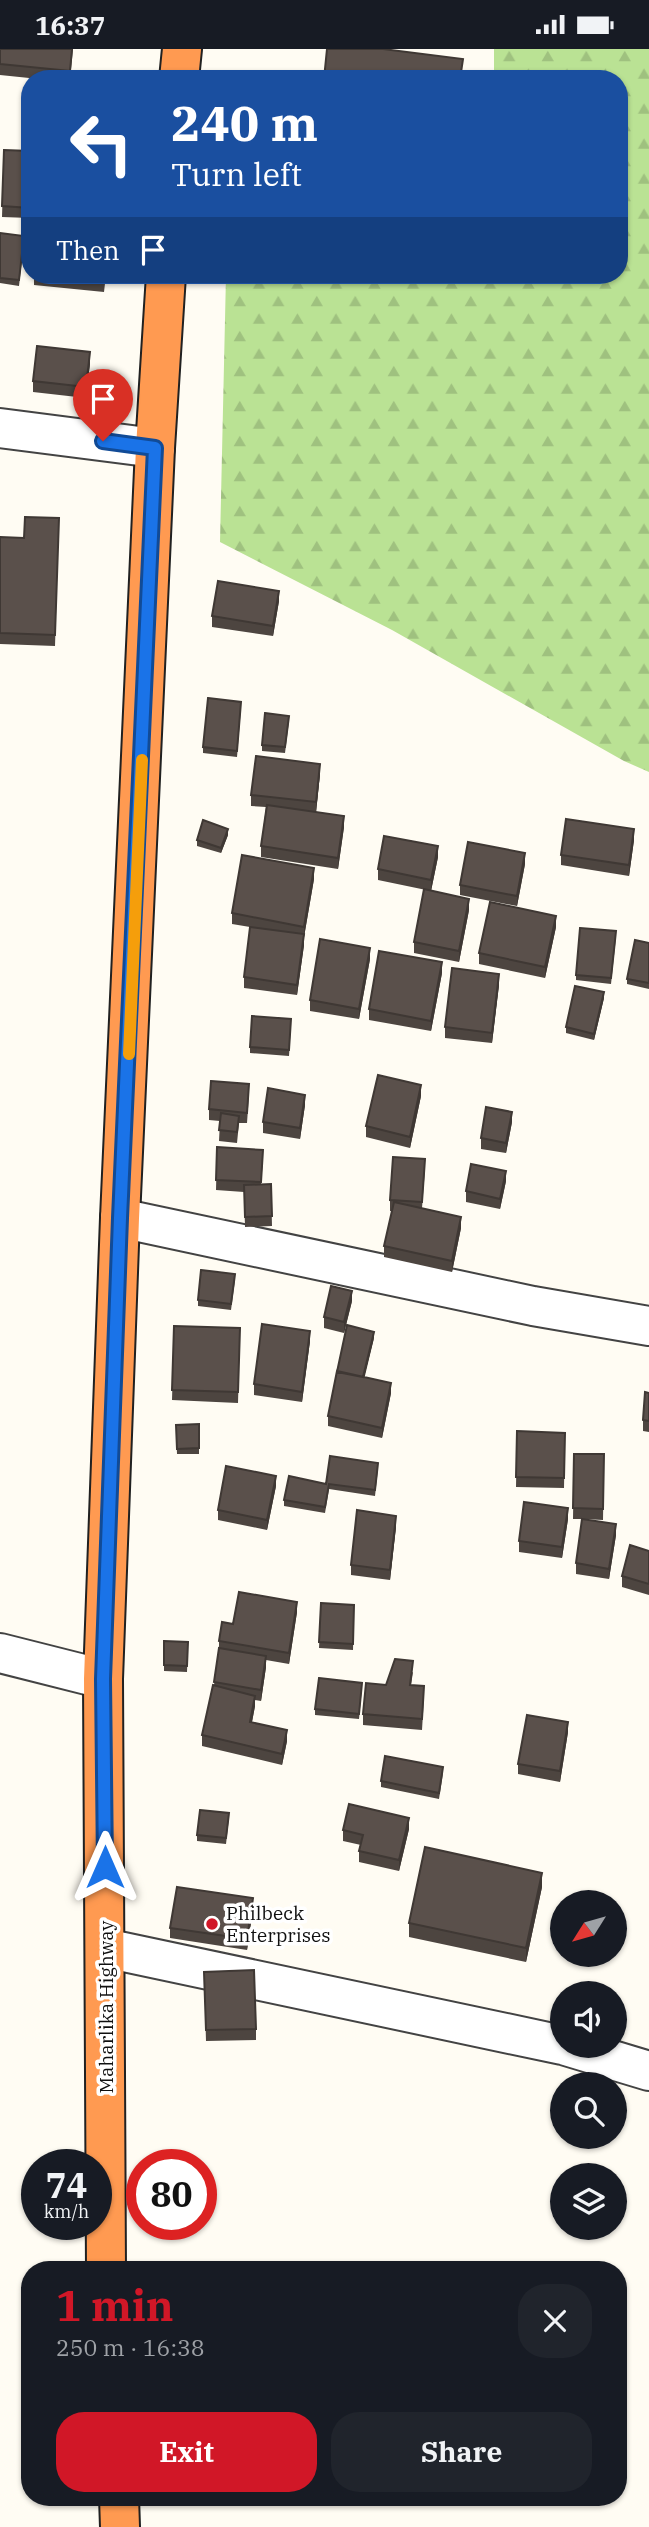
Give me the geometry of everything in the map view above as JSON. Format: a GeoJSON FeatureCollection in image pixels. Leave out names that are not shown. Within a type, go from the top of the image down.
{"type":"FeatureCollection","features":[{"type":"Feature","properties":{"kind":"highway"},"geometry":{"type":"LineString","coordinates":[[180,70],[182,49]]}},
{"type":"Feature","properties":{"kind":"highway","name":"Maharlika Highway"},"geometry":{"type":"LineString","coordinates":[[106,2261],[103,1679],[120,1218],[155,448],[165,284]]}},
{"type":"Feature","properties":{"kind":"highway"},"geometry":{"type":"LineString","coordinates":[[119,2506],[120,2527]]}},
{"type":"Feature","properties":{"kind":"street"},"geometry":{"type":"LineString","coordinates":[[0,428],[155,448]]}},
{"type":"Feature","properties":{"kind":"street"},"geometry":{"type":"LineString","coordinates":[[120,1218],[534,1306],[649,1326]]}},
{"type":"Feature","properties":{"kind":"street"},"geometry":{"type":"LineString","coordinates":[[0,1653],[103,1679]]}},
{"type":"Feature","properties":{"kind":"street"},"geometry":{"type":"LineString","coordinates":[[106,1948],[550,2042]]}},
{"type":"Feature","properties":{"kind":"street"},"geometry":{"type":"LineString","coordinates":[[606,2058],[649,2071]]}},
{"type":"Feature","properties":{"kind":"green space"},"geometry":{"type":"Polygon","coordinates":[[[494,49],[649,49],[649,772],[624,761],[392,630],[220,542],[226,284],[628,284],[628,70],[494,70],[494,49]]]}},
{"type":"Feature","properties":{"kind":"building"},"geometry":{"type":"Polygon","coordinates":[[[0,49],[72,49],[70,70],[0,64],[0,49]]]}},
{"type":"Feature","properties":{"kind":"building"},"geometry":{"type":"Polygon","coordinates":[[[327,49],[383,49],[463,59],[461,70],[325,70],[327,49]]]}},
{"type":"Feature","properties":{"kind":"building"},"geometry":{"type":"Polygon","coordinates":[[[4,150],[21,151],[21,207],[2,206],[4,150]]]}},
{"type":"Feature","properties":{"kind":"building"},"geometry":{"type":"Polygon","coordinates":[[[0,233],[21,236],[19,280],[0,278],[0,233]]]}},
{"type":"Feature","properties":{"kind":"building"},"geometry":{"type":"Polygon","coordinates":[[[37,346],[90,352],[86,387],[33,381],[37,346]]]}},
{"type":"Feature","properties":{"kind":"building"},"geometry":{"type":"Polygon","coordinates":[[[25,517],[59,518],[55,635],[0,633],[0,537],[24,538],[25,517]]]}},
{"type":"Feature","properties":{"kind":"building"},"geometry":{"type":"Polygon","coordinates":[[[218,581],[279,591],[273,626],[212,616],[218,581]]]}},
{"type":"Feature","properties":{"kind":"building"},"geometry":{"type":"Polygon","coordinates":[[[208,698],[241,702],[237,751],[203,747],[208,698]]]}},
{"type":"Feature","properties":{"kind":"building"},"geometry":{"type":"Polygon","coordinates":[[[265,713],[289,716],[285,747],[262,745],[265,713]]]}},
{"type":"Feature","properties":{"kind":"building"},"geometry":{"type":"Polygon","coordinates":[[[256,756],[320,764],[316,802],[251,795],[256,756]]]}},
{"type":"Feature","properties":{"kind":"building"},"geometry":{"type":"Polygon","coordinates":[[[267,805],[344,816],[338,858],[261,846],[267,805]]]}},
{"type":"Feature","properties":{"kind":"building"},"geometry":{"type":"Polygon","coordinates":[[[566,819],[634,829],[629,865],[561,855],[566,819]]]}},
{"type":"Feature","properties":{"kind":"building"},"geometry":{"type":"Polygon","coordinates":[[[203,820],[228,829],[221,848],[197,840],[203,820]]]}},
{"type":"Feature","properties":{"kind":"building"},"geometry":{"type":"Polygon","coordinates":[[[384,836],[438,846],[431,880],[378,869],[384,836]]]}},
{"type":"Feature","properties":{"kind":"building"},"geometry":{"type":"Polygon","coordinates":[[[468,842],[525,853],[517,896],[460,885],[468,842]]]}},
{"type":"Feature","properties":{"kind":"building"},"geometry":{"type":"Polygon","coordinates":[[[242,855],[314,868],[304,927],[232,913],[242,855]]]}},
{"type":"Feature","properties":{"kind":"building"},"geometry":{"type":"Polygon","coordinates":[[[424,889],[469,899],[459,951],[414,942],[424,889]]]}},
{"type":"Feature","properties":{"kind":"building"},"geometry":{"type":"Polygon","coordinates":[[[490,902],[556,916],[545,967],[479,953],[490,902]]]}},
{"type":"Feature","properties":{"kind":"building"},"geometry":{"type":"Polygon","coordinates":[[[250,927],[304,934],[297,985],[244,977],[250,927]]]}},
{"type":"Feature","properties":{"kind":"building"},"geometry":{"type":"Polygon","coordinates":[[[580,928],[616,931],[611,978],[576,975],[580,928]]]}},
{"type":"Feature","properties":{"kind":"building"},"geometry":{"type":"Polygon","coordinates":[[[320,939],[370,948],[359,1009],[310,1000],[320,939]]]}},
{"type":"Feature","properties":{"kind":"building"},"geometry":{"type":"Polygon","coordinates":[[[635,940],[649,943],[649,983],[627,979],[635,940]]]}},
{"type":"Feature","properties":{"kind":"building"},"geometry":{"type":"Polygon","coordinates":[[[379,951],[442,962],[431,1021],[369,1009],[379,951]]]}},
{"type":"Feature","properties":{"kind":"building"},"geometry":{"type":"Polygon","coordinates":[[[452,968],[499,974],[492,1033],[445,1027],[452,968]]]}},
{"type":"Feature","properties":{"kind":"building"},"geometry":{"type":"Polygon","coordinates":[[[575,986],[604,992],[594,1034],[566,1027],[575,986]]]}},
{"type":"Feature","properties":{"kind":"building"},"geometry":{"type":"Polygon","coordinates":[[[252,1016],[291,1019],[289,1050],[250,1047],[252,1016]]]}},
{"type":"Feature","properties":{"kind":"building"},"geometry":{"type":"Polygon","coordinates":[[[378,1075],[421,1085],[410,1137],[366,1126],[378,1075]]]}},
{"type":"Feature","properties":{"kind":"building"},"geometry":{"type":"Polygon","coordinates":[[[211,1081],[249,1084],[247,1113],[209,1109],[211,1081]]]}},
{"type":"Feature","properties":{"kind":"building"},"geometry":{"type":"Polygon","coordinates":[[[268,1088],[305,1095],[300,1128],[263,1122],[268,1088]]]}},
{"type":"Feature","properties":{"kind":"building"},"geometry":{"type":"Polygon","coordinates":[[[486,1107],[512,1112],[506,1143],[481,1138],[486,1107]]]}},
{"type":"Feature","properties":{"kind":"building"},"geometry":{"type":"Polygon","coordinates":[[[221,1113],[239,1116],[237,1132],[219,1130],[221,1113]]]}},
{"type":"Feature","properties":{"kind":"building"},"geometry":{"type":"Polygon","coordinates":[[[217,1147],[263,1150],[261,1182],[216,1180],[217,1147]]]}},
{"type":"Feature","properties":{"kind":"building"},"geometry":{"type":"Polygon","coordinates":[[[393,1157],[425,1159],[422,1202],[390,1200],[393,1157]]]}},
{"type":"Feature","properties":{"kind":"building"},"geometry":{"type":"Polygon","coordinates":[[[471,1164],[506,1171],[500,1199],[466,1191],[471,1164]]]}},
{"type":"Feature","properties":{"kind":"building"},"geometry":{"type":"Polygon","coordinates":[[[271,1184],[272,1216],[245,1217],[244,1185],[271,1184]]]}},
{"type":"Feature","properties":{"kind":"building"},"geometry":{"type":"Polygon","coordinates":[[[394,1202],[461,1217],[452,1261],[384,1246],[394,1202]]]}},
{"type":"Feature","properties":{"kind":"building"},"geometry":{"type":"Polygon","coordinates":[[[201,1270],[235,1274],[231,1304],[198,1300],[201,1270]]]}},
{"type":"Feature","properties":{"kind":"building"},"geometry":{"type":"Polygon","coordinates":[[[331,1286],[352,1291],[344,1322],[324,1317],[331,1286]]]}},
{"type":"Feature","properties":{"kind":"building"},"geometry":{"type":"Polygon","coordinates":[[[262,1324],[310,1331],[302,1392],[254,1384],[262,1324]]]}},
{"type":"Feature","properties":{"kind":"building"},"geometry":{"type":"Polygon","coordinates":[[[347,1325],[374,1332],[363,1377],[337,1372],[347,1325]]]}},
{"type":"Feature","properties":{"kind":"building"},"geometry":{"type":"Polygon","coordinates":[[[174,1326],[240,1328],[238,1392],[172,1390],[174,1326]]]}},
{"type":"Feature","properties":{"kind":"building"},"geometry":{"type":"Polygon","coordinates":[[[337,1371],[391,1383],[382,1428],[328,1416],[337,1371]]]}},
{"type":"Feature","properties":{"kind":"building"},"geometry":{"type":"Polygon","coordinates":[[[645,1392],[649,1393],[649,1421],[643,1420],[645,1392]]]}},
{"type":"Feature","properties":{"kind":"building"},"geometry":{"type":"Polygon","coordinates":[[[199,1424],[199,1448],[177,1449],[176,1425],[199,1424]]]}},
{"type":"Feature","properties":{"kind":"building"},"geometry":{"type":"Polygon","coordinates":[[[517,1431],[565,1433],[564,1478],[516,1477],[517,1431]]]}},
{"type":"Feature","properties":{"kind":"building"},"geometry":{"type":"Polygon","coordinates":[[[574,1454],[604,1454],[603,1509],[573,1508],[574,1454]]]}},
{"type":"Feature","properties":{"kind":"building"},"geometry":{"type":"Polygon","coordinates":[[[330,1456],[378,1463],[375,1490],[329,1484],[325,1507],[284,1500],[289,1476],[326,1484],[330,1456]]]}},
{"type":"Feature","properties":{"kind":"building"},"geometry":{"type":"Polygon","coordinates":[[[226,1466],[276,1476],[267,1520],[218,1510],[226,1466]]]}},
{"type":"Feature","properties":{"kind":"building"},"geometry":{"type":"Polygon","coordinates":[[[524,1502],[568,1508],[562,1547],[519,1541],[524,1502]]]}},
{"type":"Feature","properties":{"kind":"building"},"geometry":{"type":"Polygon","coordinates":[[[357,1510],[396,1516],[390,1570],[351,1565],[357,1510]]]}},
{"type":"Feature","properties":{"kind":"building"},"geometry":{"type":"Polygon","coordinates":[[[582,1519],[616,1524],[609,1569],[576,1563],[582,1519]]]}},
{"type":"Feature","properties":{"kind":"building"},"geometry":{"type":"Polygon","coordinates":[[[630,1545],[649,1551],[649,1584],[622,1576],[630,1545]]]}},
{"type":"Feature","properties":{"kind":"building"},"geometry":{"type":"Polygon","coordinates":[[[239,1592],[297,1602],[289,1653],[219,1641],[222,1622],[233,1624],[239,1592]]]}},
{"type":"Feature","properties":{"kind":"building"},"geometry":{"type":"Polygon","coordinates":[[[321,1603],[354,1605],[353,1644],[319,1642],[321,1603]]]}},
{"type":"Feature","properties":{"kind":"building"},"geometry":{"type":"Polygon","coordinates":[[[164,1641],[188,1642],[187,1666],[164,1665],[164,1641]]]}},
{"type":"Feature","properties":{"kind":"building"},"geometry":{"type":"Polygon","coordinates":[[[219,1648],[266,1656],[261,1690],[214,1682],[219,1648]]]}},
{"type":"Feature","properties":{"kind":"building"},"geometry":{"type":"Polygon","coordinates":[[[395,1659],[413,1661],[410,1685],[424,1686],[422,1719],[363,1714],[366,1683],[386,1685],[395,1659]]]}},
{"type":"Feature","properties":{"kind":"building"},"geometry":{"type":"Polygon","coordinates":[[[319,1678],[362,1683],[359,1714],[315,1709],[319,1678]]]}},
{"type":"Feature","properties":{"kind":"building"},"geometry":{"type":"Polygon","coordinates":[[[213,1685],[255,1696],[250,1722],[287,1730],[282,1754],[202,1735],[213,1685]]]}},
{"type":"Feature","properties":{"kind":"building"},"geometry":{"type":"Polygon","coordinates":[[[527,1715],[568,1722],[560,1771],[518,1764],[527,1715]]]}},
{"type":"Feature","properties":{"kind":"building"},"geometry":{"type":"Polygon","coordinates":[[[385,1756],[443,1767],[439,1793],[381,1781],[385,1756]]]}},
{"type":"Feature","properties":{"kind":"building"},"geometry":{"type":"Polygon","coordinates":[[[349,1804],[409,1818],[399,1860],[359,1851],[363,1835],[343,1830],[349,1804]]]}},
{"type":"Feature","properties":{"kind":"building"},"geometry":{"type":"Polygon","coordinates":[[[200,1810],[229,1813],[226,1838],[197,1835],[200,1810]]]}},
{"type":"Feature","properties":{"kind":"building"},"geometry":{"type":"Polygon","coordinates":[[[425,1847],[542,1873],[526,1948],[409,1923],[425,1847]]]}},
{"type":"Feature","properties":{"kind":"building","name":"Philbeck Enterprises"},"geometry":{"type":"Polygon","coordinates":[[[177,1887],[253,1898],[247,1939],[170,1928],[177,1887]]]}},
{"type":"Feature","properties":{"kind":"building"},"geometry":{"type":"Polygon","coordinates":[[[254,1970],[256,2029],[206,2030],[204,1972],[254,1970]]]}},
{"type":"Feature","properties":{"kind":"slow traffic"},"geometry":{"type":"LineString","coordinates":[[129,1054],[142,760]]}},
{"type":"Feature","properties":{"kind":"place","name":"Philbeck Enterprises"},"geometry":{"type":"Point","coordinates":[212,1924]}},
{"type":"Feature","properties":{"kind":"route"},"geometry":{"type":"LineString","coordinates":[[103,441],[155,448],[120,1218],[103,1679],[105,1867]]}}]}
